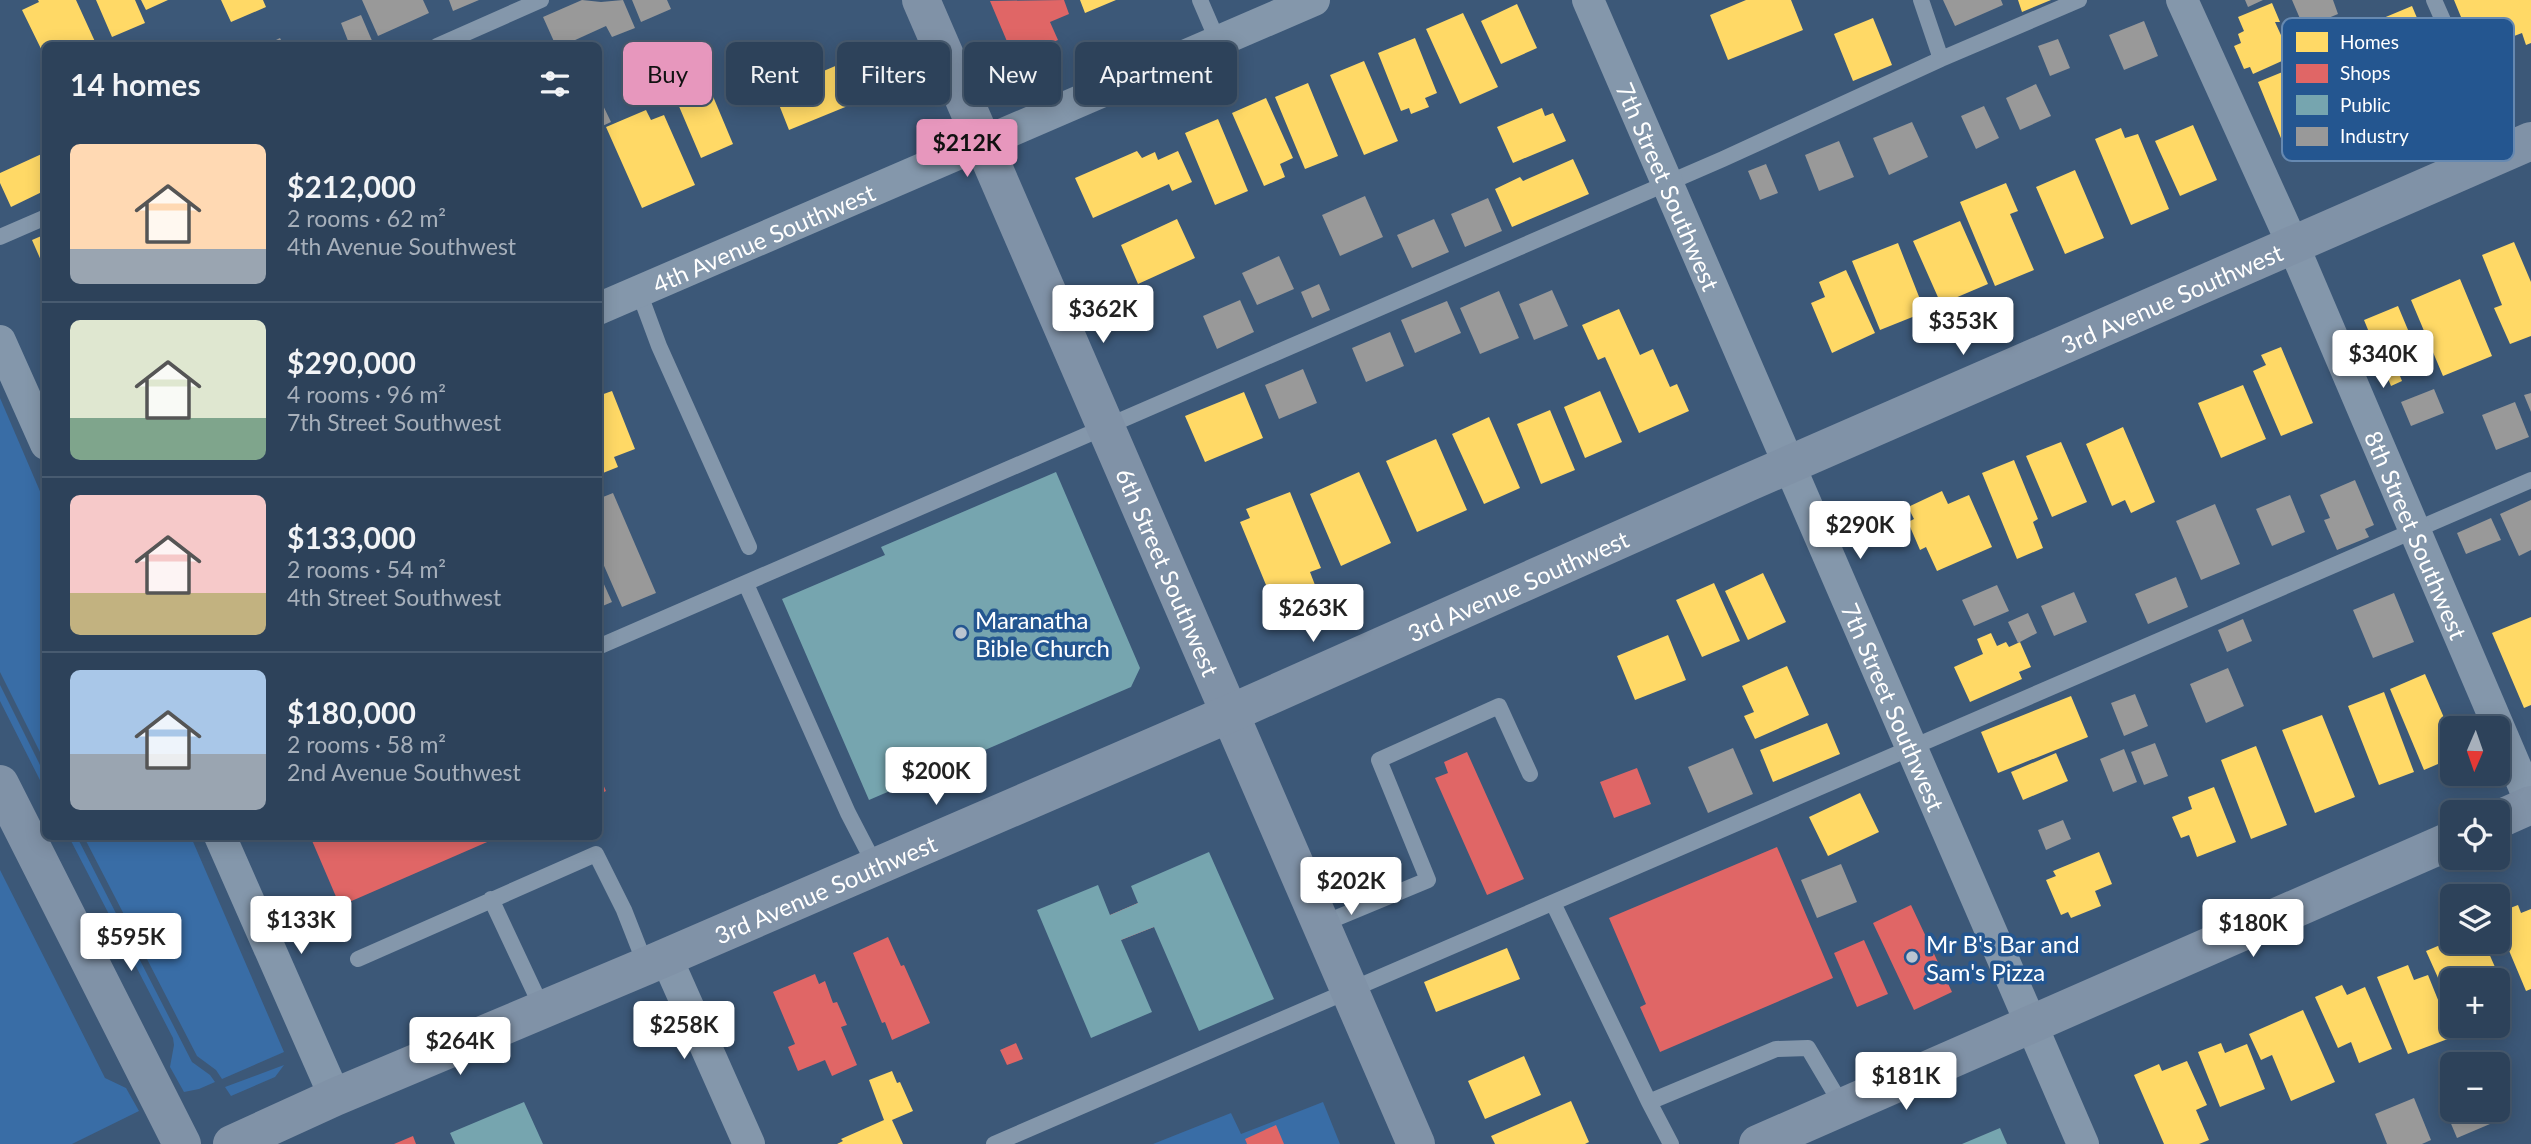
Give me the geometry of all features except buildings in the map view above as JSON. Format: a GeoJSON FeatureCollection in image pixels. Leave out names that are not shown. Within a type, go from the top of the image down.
{"type":"FeatureCollection","features":[{"type":"Feature","properties":{"kind":"main road","name":"6th Street Southwest"},"geometry":{"type":"LineString","coordinates":[[921,0],[1416,1144]]}},
{"type":"Feature","properties":{"kind":"main road","name":"3rd Avenue Southwest"},"geometry":{"type":"LineString","coordinates":[[232,1144],[335,1097],[1231,713],[2486,161]]}},
{"type":"Feature","properties":{"kind":"main road"},"geometry":{"type":"LineString","coordinates":[[0,784],[183,1144]]}},
{"type":"Feature","properties":{"kind":"main road"},"geometry":{"type":"LineString","coordinates":[[2510,814],[2531,804]]}},
{"type":"Feature","properties":{"kind":"main road"},"geometry":{"type":"LineString","coordinates":[[1758,1144],[2440,845]]}},
{"type":"Feature","properties":{"kind":"street","name":"4th Avenue Southwest"},"geometry":{"type":"LineString","coordinates":[[1218,42],[1314,0]]}},
{"type":"Feature","properties":{"kind":"street","name":"7th Street Southwest"},"geometry":{"type":"LineString","coordinates":[[1588,0],[2083,1144]]}},
{"type":"Feature","properties":{"kind":"street","name":"8th Street Southwest"},"geometry":{"type":"LineString","coordinates":[[2182,0],[2293,245],[2531,804]]}},
{"type":"Feature","properties":{"kind":"street","name":"4th Avenue Southwest"},"geometry":{"type":"LineString","coordinates":[[602,307],[1075,103]]}},
{"type":"Feature","properties":{"kind":"street"},"geometry":{"type":"LineString","coordinates":[[0,341],[42,435]]}},
{"type":"Feature","properties":{"kind":"street"},"geometry":{"type":"LineString","coordinates":[[222,840],[335,1097]]}},
{"type":"Feature","properties":{"kind":"street"},"geometry":{"type":"LineString","coordinates":[[656,961],[749,1144]]}},
{"type":"Feature","properties":{"kind":"lane"},"geometry":{"type":"LineString","coordinates":[[446,42],[541,0]]}},
{"type":"Feature","properties":{"kind":"lane"},"geometry":{"type":"LineString","coordinates":[[1200,0],[1218,42]]}},
{"type":"Feature","properties":{"kind":"lane"},"geometry":{"type":"LineString","coordinates":[[1921,0],[1941,59]]}},
{"type":"Feature","properties":{"kind":"lane"},"geometry":{"type":"LineString","coordinates":[[602,646],[1668,183],[1941,59],[2079,0]]}},
{"type":"Feature","properties":{"kind":"lane"},"geometry":{"type":"LineString","coordinates":[[2434,0],[2444,18]]}},
{"type":"Feature","properties":{"kind":"lane"},"geometry":{"type":"LineString","coordinates":[[0,237],[42,219]]}},
{"type":"Feature","properties":{"kind":"lane"},"geometry":{"type":"LineString","coordinates":[[639,292],[659,346],[749,547]]}},
{"type":"Feature","properties":{"kind":"lane"},"geometry":{"type":"LineString","coordinates":[[994,1144],[2531,480]]}},
{"type":"Feature","properties":{"kind":"lane"},"geometry":{"type":"LineString","coordinates":[[746,584],[848,813],[875,865]]}},
{"type":"Feature","properties":{"kind":"lane"},"geometry":{"type":"LineString","coordinates":[[1322,924],[1429,880],[1379,760],[1499,706],[1530,774]]}},
{"type":"Feature","properties":{"kind":"lane"},"geometry":{"type":"LineString","coordinates":[[358,959],[596,854],[624,910],[656,961]]}},
{"type":"Feature","properties":{"kind":"lane"},"geometry":{"type":"LineString","coordinates":[[491,899],[543,1010]]}},
{"type":"Feature","properties":{"kind":"lane"},"geometry":{"type":"LineString","coordinates":[[1553,903],[1671,1144]]}},
{"type":"Feature","properties":{"kind":"lane"},"geometry":{"type":"LineString","coordinates":[[1649,1102],[1776,1049],[1808,1048],[1843,1107]]}},
{"type":"Feature","properties":{"kind":"shaded area"},"geometry":{"type":"Polygon","coordinates":[[[0,398],[42,496],[42,756],[0,672],[0,398]]]}},
{"type":"Feature","properties":{"kind":"shaded area"},"geometry":{"type":"Polygon","coordinates":[[[0,685],[42,769],[42,784],[0,701],[0,685]]]}},
{"type":"Feature","properties":{"kind":"shaded area"},"geometry":{"type":"Polygon","coordinates":[[[71,840],[79,840],[192,1062],[215,1082],[184,1092],[170,1067],[173,1038],[71,840]]]}},
{"type":"Feature","properties":{"kind":"shaded area"},"geometry":{"type":"Polygon","coordinates":[[[86,840],[192,840],[284,1052],[222,1079],[216,1070],[197,1056],[86,840]]]}},
{"type":"Feature","properties":{"kind":"shaded area"},"geometry":{"type":"Polygon","coordinates":[[[0,870],[105,1078],[126,1088],[139,1111],[72,1144],[0,1144],[0,870]]]}},
{"type":"Feature","properties":{"kind":"shaded area"},"geometry":{"type":"Polygon","coordinates":[[[284,1065],[275,1077],[231,1096],[225,1087],[284,1065]]]}},
{"type":"Feature","properties":{"kind":"shaded area"},"geometry":{"type":"Polygon","coordinates":[[[1323,1102],[1340,1144],[1153,1144],[1231,1113],[1241,1134],[1323,1102]]]}},
{"type":"Feature","properties":{"kind":"place","name":"Maranatha Bible Church"},"geometry":{"type":"Point","coordinates":[961,633]}},
{"type":"Feature","properties":{"kind":"place","name":"Mr B's Bar and Sam's Pizza"},"geometry":{"type":"Point","coordinates":[1912,957]}}]}
